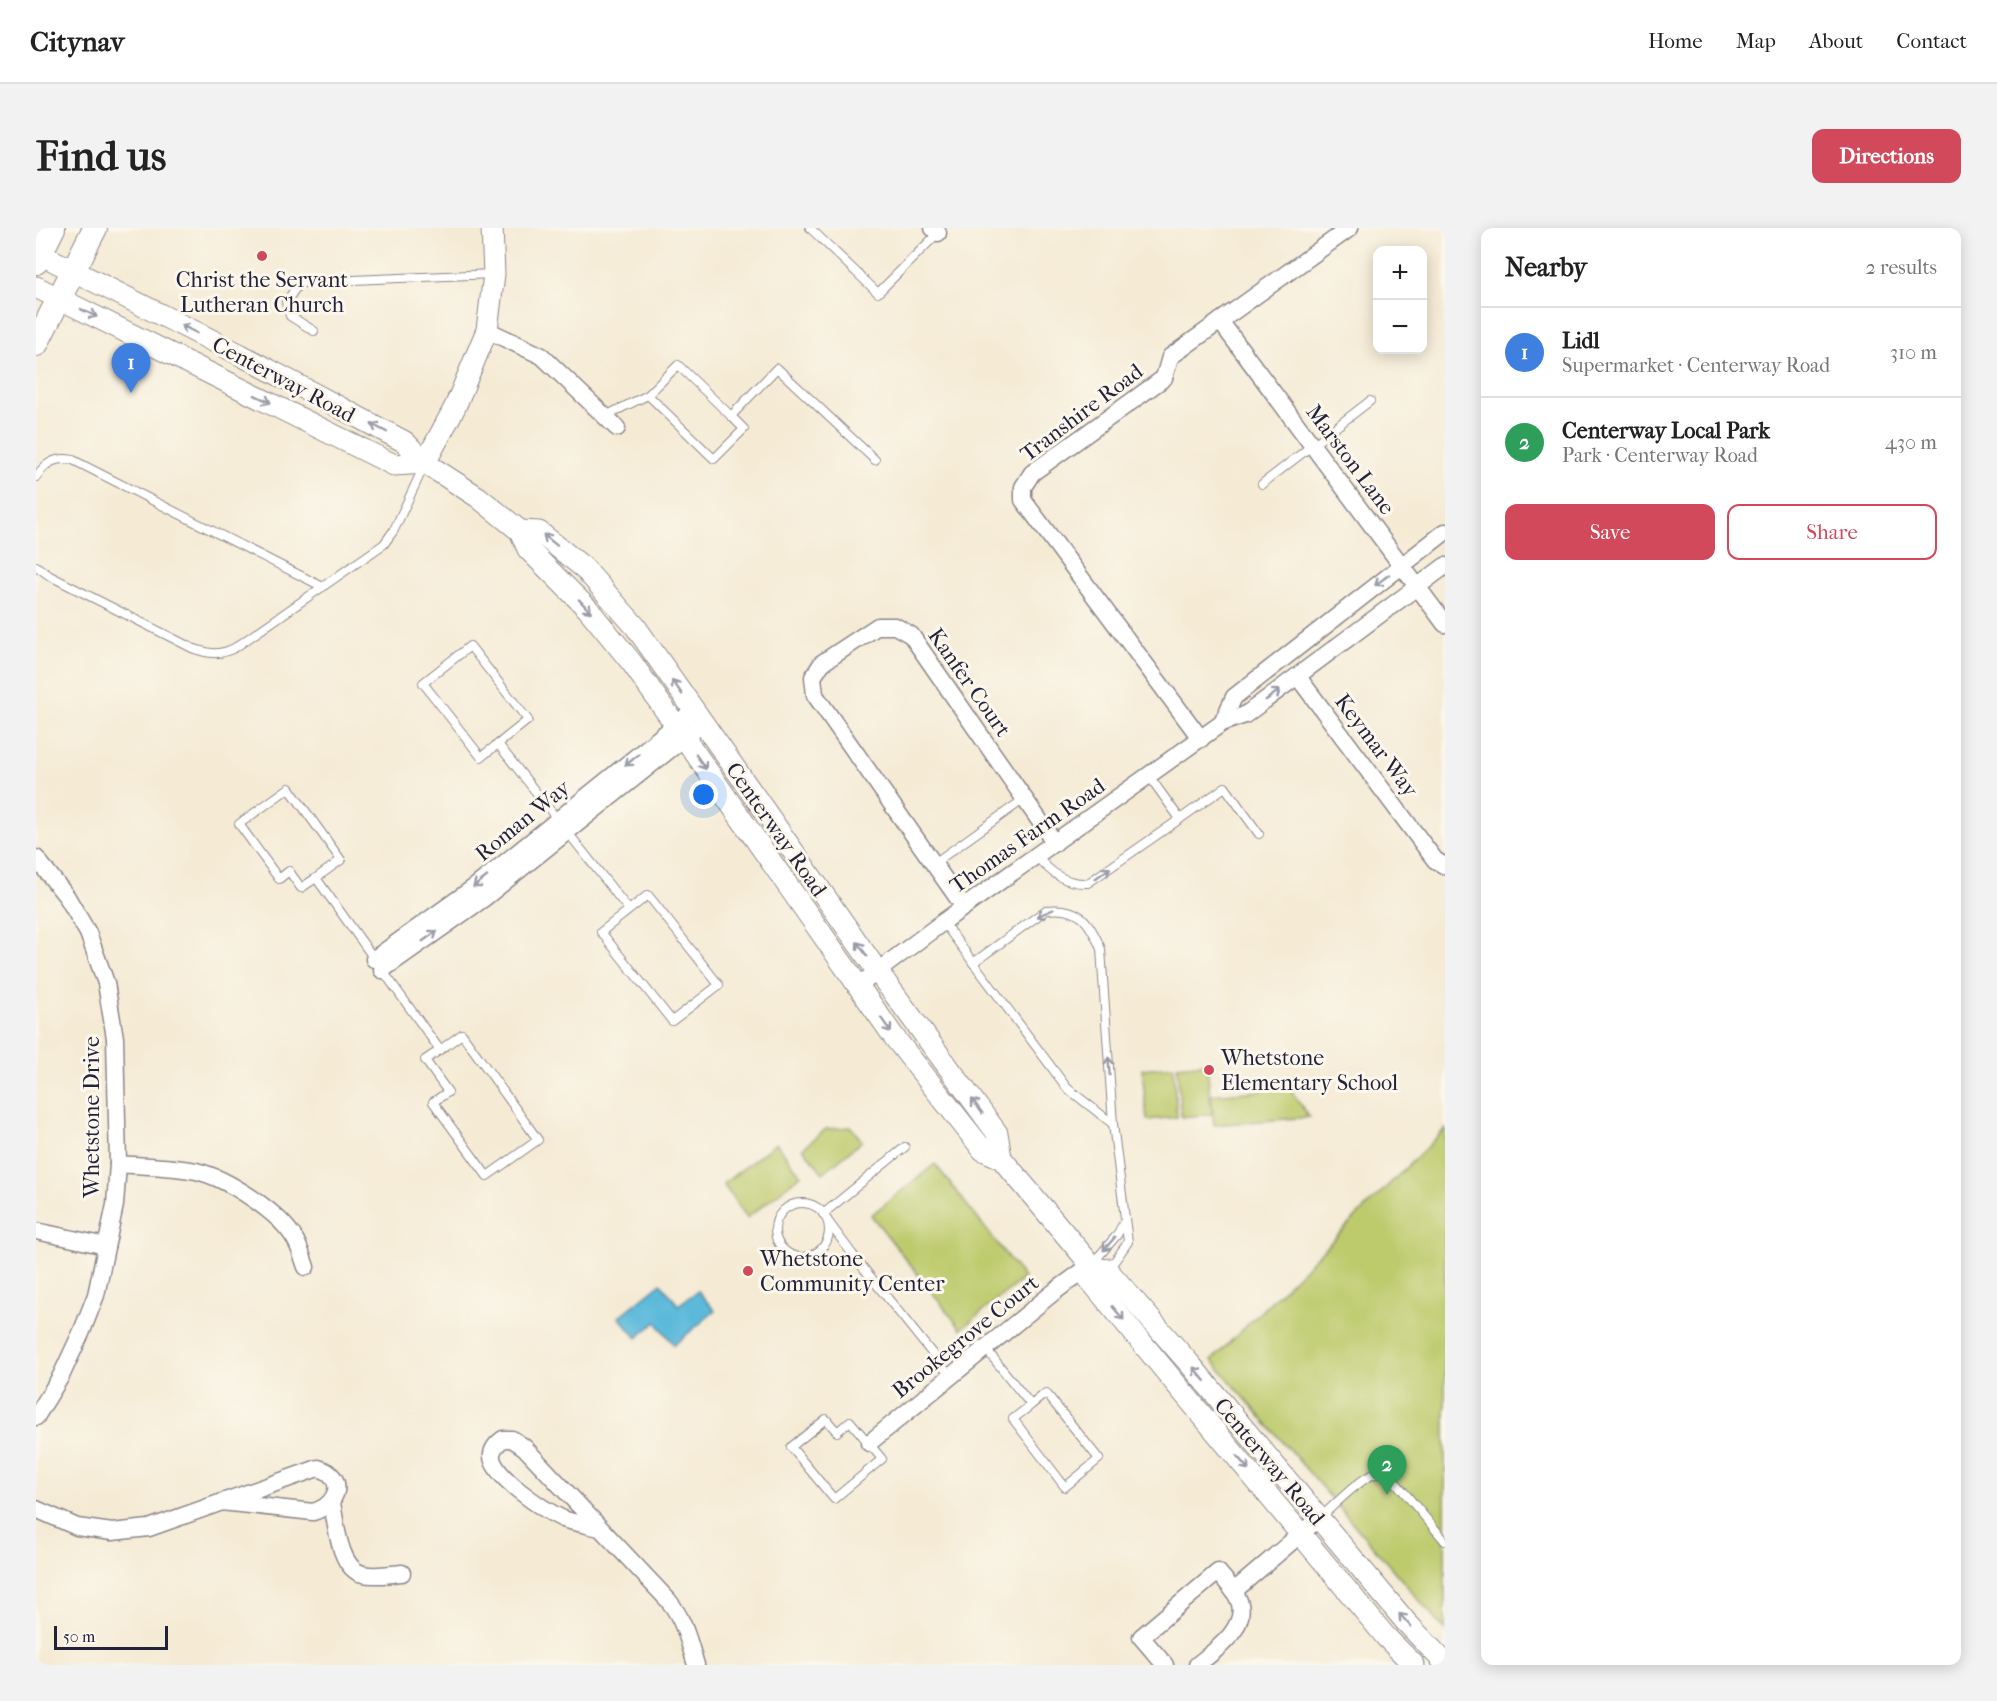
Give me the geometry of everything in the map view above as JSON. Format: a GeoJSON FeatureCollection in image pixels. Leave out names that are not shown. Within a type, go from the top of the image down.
{"type":"FeatureCollection","features":[{"type":"Feature","properties":{"kind":"main road"},"geometry":{"type":"LineString","coordinates":[[37,256],[52,228]]}},
{"type":"Feature","properties":{"kind":"main road"},"geometry":{"type":"LineString","coordinates":[[36,344],[96,228]]}},
{"type":"Feature","properties":{"kind":"street"},"geometry":{"type":"LineString","coordinates":[[425,464],[455,407],[487,330],[494,274],[492,228]]}},
{"type":"Feature","properties":{"kind":"street","name":"Transhire Road"},"geometry":{"type":"LineString","coordinates":[[1201,739],[1023,500],[1023,487],[1032,473],[1164,378],[1170,357],[1350,228]]}},
{"type":"Feature","properties":{"kind":"street","name":"Centerway Road"},"geometry":{"type":"LineString","coordinates":[[37,256],[75,271],[405,442],[425,464],[478,497],[520,531],[528,549],[588,609],[632,663],[894,1037],[984,1150],[1001,1158],[1091,1265],[1110,1273],[1189,1363],[1406,1622],[1445,1663]]}},
{"type":"Feature","properties":{"kind":"street","name":"Centerway Road"},"geometry":{"type":"LineString","coordinates":[[36,287],[394,465],[425,464]]}},
{"type":"Feature","properties":{"kind":"street","name":"Marston Lane"},"geometry":{"type":"LineString","coordinates":[[1220,321],[1445,624]]}},
{"type":"Feature","properties":{"kind":"street"},"geometry":{"type":"LineString","coordinates":[[487,330],[542,356],[611,422]]}},
{"type":"Feature","properties":{"kind":"street","name":"Centerway Road"},"geometry":{"type":"LineString","coordinates":[[520,531],[539,532],[584,568],[634,626],[878,972],[997,1133],[1001,1158]]}},
{"type":"Feature","properties":{"kind":"street","name":"Thomas Farm Road"},"geometry":{"type":"LineString","coordinates":[[1222,723],[1234,698],[1445,532]]}},
{"type":"Feature","properties":{"kind":"street","name":"Thomas Farm Road"},"geometry":{"type":"LineString","coordinates":[[858,986],[943,922],[1222,723],[1245,716],[1445,566]]}},
{"type":"Feature","properties":{"kind":"street","name":"Kanfer Court"},"geometry":{"type":"LineString","coordinates":[[964,907],[815,695],[813,677],[822,663],[878,626],[895,626],[911,635],[1055,843]]}},
{"type":"Feature","properties":{"kind":"street","name":"Keymar Way"},"geometry":{"type":"LineString","coordinates":[[1298,677],[1435,860],[1445,866]]}},
{"type":"Feature","properties":{"kind":"street","name":"Roman Way"},"geometry":{"type":"LineString","coordinates":[[378,964],[483,899],[562,825],[698,717]]}},
{"type":"Feature","properties":{"kind":"street","name":"Whetstone Drive"},"geometry":{"type":"LineString","coordinates":[[36,1417],[61,1376],[96,1295],[115,1205],[118,1164],[115,1038],[106,982],[88,933],[67,897],[39,868]]}},
{"type":"Feature","properties":{"kind":"street"},"geometry":{"type":"LineString","coordinates":[[118,1164],[196,1171],[237,1187],[284,1226],[295,1240],[306,1267]]}},
{"type":"Feature","properties":{"kind":"street"},"geometry":{"type":"LineString","coordinates":[[36,1231],[106,1245]]}},
{"type":"Feature","properties":{"kind":"street","name":"Centerway Road"},"geometry":{"type":"LineString","coordinates":[[1091,1265],[1089,1279],[1386,1637],[1414,1665]]}},
{"type":"Feature","properties":{"kind":"street","name":"Brookegrove Court"},"geometry":{"type":"LineString","coordinates":[[869,1443],[1054,1292],[1091,1265]]}},
{"type":"Feature","properties":{"kind":"street"},"geometry":{"type":"LineString","coordinates":[[600,1528],[564,1519],[531,1501],[507,1479],[494,1463],[492,1455],[495,1445],[503,1439],[512,1439],[524,1447],[600,1528],[676,1610],[696,1665]]}},
{"type":"Feature","properties":{"kind":"street"},"geometry":{"type":"LineString","coordinates":[[36,1509],[77,1527],[112,1532],[158,1525],[221,1502],[318,1468],[328,1471],[337,1490],[332,1503],[325,1509],[313,1512],[221,1502]]}},
{"type":"Feature","properties":{"kind":"street"},"geometry":{"type":"LineString","coordinates":[[332,1503],[347,1562],[362,1574],[402,1573]]}},
{"type":"Feature","properties":{"kind":"street"},"geometry":{"type":"LineString","coordinates":[[1234,1591],[1318,1519]]}},
{"type":"Feature","properties":{"kind":"street"},"geometry":{"type":"LineString","coordinates":[[1166,1665],[1141,1636],[1218,1572],[1234,1591],[1241,1606],[1238,1623],[1229,1637],[1197,1665]]}},
{"type":"Feature","properties":{"kind":"lane"},"geometry":{"type":"LineString","coordinates":[[810,228],[878,293],[935,230]]}},
{"type":"Feature","properties":{"kind":"lane"},"geometry":{"type":"LineString","coordinates":[[315,331],[290,316],[286,302],[298,285],[306,282],[494,274]]}},
{"type":"Feature","properties":{"kind":"lane"},"geometry":{"type":"LineString","coordinates":[[611,422],[648,395],[678,364],[744,429],[714,459],[648,395]]}},
{"type":"Feature","properties":{"kind":"lane"},"geometry":{"type":"LineString","coordinates":[[731,416],[777,368],[875,460]]}},
{"type":"Feature","properties":{"kind":"lane"},"geometry":{"type":"LineString","coordinates":[[1262,484],[1370,401]]}},
{"type":"Feature","properties":{"kind":"lane"},"geometry":{"type":"LineString","coordinates":[[36,477],[50,461],[73,460],[323,587]]}},
{"type":"Feature","properties":{"kind":"lane"},"geometry":{"type":"LineString","coordinates":[[36,566],[50,576],[192,648],[215,654],[224,653],[236,648],[388,540],[425,464]]}},
{"type":"Feature","properties":{"kind":"lane"},"geometry":{"type":"LineString","coordinates":[[470,646],[528,720],[498,744],[481,757],[423,683],[470,646]]}},
{"type":"Feature","properties":{"kind":"lane"},"geometry":{"type":"LineString","coordinates":[[498,744],[629,910]]}},
{"type":"Feature","properties":{"kind":"lane"},"geometry":{"type":"LineString","coordinates":[[1149,776],[1180,819]]}},
{"type":"Feature","properties":{"kind":"lane"},"geometry":{"type":"LineString","coordinates":[[1036,856],[1048,870],[1059,878],[1075,884],[1088,883],[1225,787],[1259,834]]}},
{"type":"Feature","properties":{"kind":"lane"},"geometry":{"type":"LineString","coordinates":[[289,788],[341,860],[316,878],[302,888],[289,871],[279,879],[239,824],[289,788]]}},
{"type":"Feature","properties":{"kind":"lane"},"geometry":{"type":"LineString","coordinates":[[933,864],[1024,799]]}},
{"type":"Feature","properties":{"kind":"lane"},"geometry":{"type":"LineString","coordinates":[[316,878],[440,1050]]}},
{"type":"Feature","properties":{"kind":"lane"},"geometry":{"type":"LineString","coordinates":[[648,895],[719,985],[672,1021],[601,932],[629,910],[648,895]]}},
{"type":"Feature","properties":{"kind":"lane"},"geometry":{"type":"LineString","coordinates":[[973,963],[1046,910],[1060,908],[1074,912],[1085,919],[1094,931],[1101,949],[1113,1124],[1128,1242],[1114,1262],[1091,1265]]}},
{"type":"Feature","properties":{"kind":"lane"},"geometry":{"type":"LineString","coordinates":[[943,922],[1067,1088],[1113,1124]]}},
{"type":"Feature","properties":{"kind":"lane"},"geometry":{"type":"LineString","coordinates":[[462,1034],[538,1140],[487,1176],[434,1102],[448,1092],[426,1060],[440,1050],[462,1034]]}},
{"type":"Feature","properties":{"kind":"lane"},"geometry":{"type":"LineString","coordinates":[[825,1217],[905,1147]]}},
{"type":"Feature","properties":{"kind":"lane"},"geometry":{"type":"LineString","coordinates":[[825,1217],[829,1233],[827,1240],[823,1248],[811,1256],[797,1257],[789,1254],[778,1241],[776,1224],[780,1215],[786,1209],[802,1203],[811,1205],[825,1217],[951,1377]]}},
{"type":"Feature","properties":{"kind":"lane"},"geometry":{"type":"LineString","coordinates":[[1091,1265],[1117,1235],[1124,1222]]}},
{"type":"Feature","properties":{"kind":"lane"},"geometry":{"type":"LineString","coordinates":[[986,1349],[1031,1405]]}},
{"type":"Feature","properties":{"kind":"lane"},"geometry":{"type":"LineString","coordinates":[[1046,1393],[1099,1459],[1065,1487],[1013,1419],[1031,1405],[1046,1393]]}},
{"type":"Feature","properties":{"kind":"lane"},"geometry":{"type":"LineString","coordinates":[[826,1419],[837,1431],[850,1421],[869,1443],[882,1459],[834,1499],[791,1447],[826,1419]]}},
{"type":"Feature","properties":{"kind":"lane"},"geometry":{"type":"LineString","coordinates":[[1318,1519],[1365,1479],[1377,1473],[1393,1479],[1445,1541]]}},
{"type":"Feature","properties":{"kind":"green space"},"geometry":{"type":"Polygon","coordinates":[[[1207,1063],[1212,1114],[1181,1117],[1177,1066],[1207,1063]]]}},
{"type":"Feature","properties":{"kind":"green space"},"geometry":{"type":"Polygon","coordinates":[[[1173,1066],[1177,1117],[1147,1120],[1142,1069],[1173,1066]]]}},
{"type":"Feature","properties":{"kind":"green space"},"geometry":{"type":"Polygon","coordinates":[[[1284,1080],[1309,1117],[1214,1125],[1211,1095],[1260,1091],[1284,1080]]]}},
{"type":"Feature","properties":{"kind":"green space"},"geometry":{"type":"Polygon","coordinates":[[[851,1127],[862,1141],[823,1173],[803,1148],[826,1129],[851,1127]]]}},
{"type":"Feature","properties":{"kind":"green space"},"geometry":{"type":"Polygon","coordinates":[[[1445,1129],[1445,1630],[1212,1360],[1445,1129]]]}},
{"type":"Feature","properties":{"kind":"green space"},"geometry":{"type":"Polygon","coordinates":[[[776,1143],[801,1175],[747,1218],[723,1184],[776,1143]]]}},
{"type":"Feature","properties":{"kind":"green space"},"geometry":{"type":"Polygon","coordinates":[[[935,1164],[1024,1278],[961,1329],[871,1215],[935,1164]]]}},
{"type":"Feature","properties":{"kind":"water"},"geometry":{"type":"Polygon","coordinates":[[[661,1283],[678,1305],[698,1291],[715,1311],[674,1345],[656,1322],[637,1338],[619,1317],[661,1283]]]}},
{"type":"Feature","properties":{"kind":"place","name":"Christ the Servant Lutheran Church"},"geometry":{"type":"Point","coordinates":[262,256]}},
{"type":"Feature","properties":{"kind":"place","name":"Lidl"},"geometry":{"type":"Point","coordinates":[131,393]}},
{"type":"Feature","properties":{"kind":"place","name":"Whetstone Elementary School"},"geometry":{"type":"Point","coordinates":[1209,1070]}},
{"type":"Feature","properties":{"kind":"place","name":"Whetstone Community Center"},"geometry":{"type":"Point","coordinates":[748,1271]}},
{"type":"Feature","properties":{"kind":"place","name":"Centerway Local Park"},"geometry":{"type":"Point","coordinates":[1387,1495]}}]}
